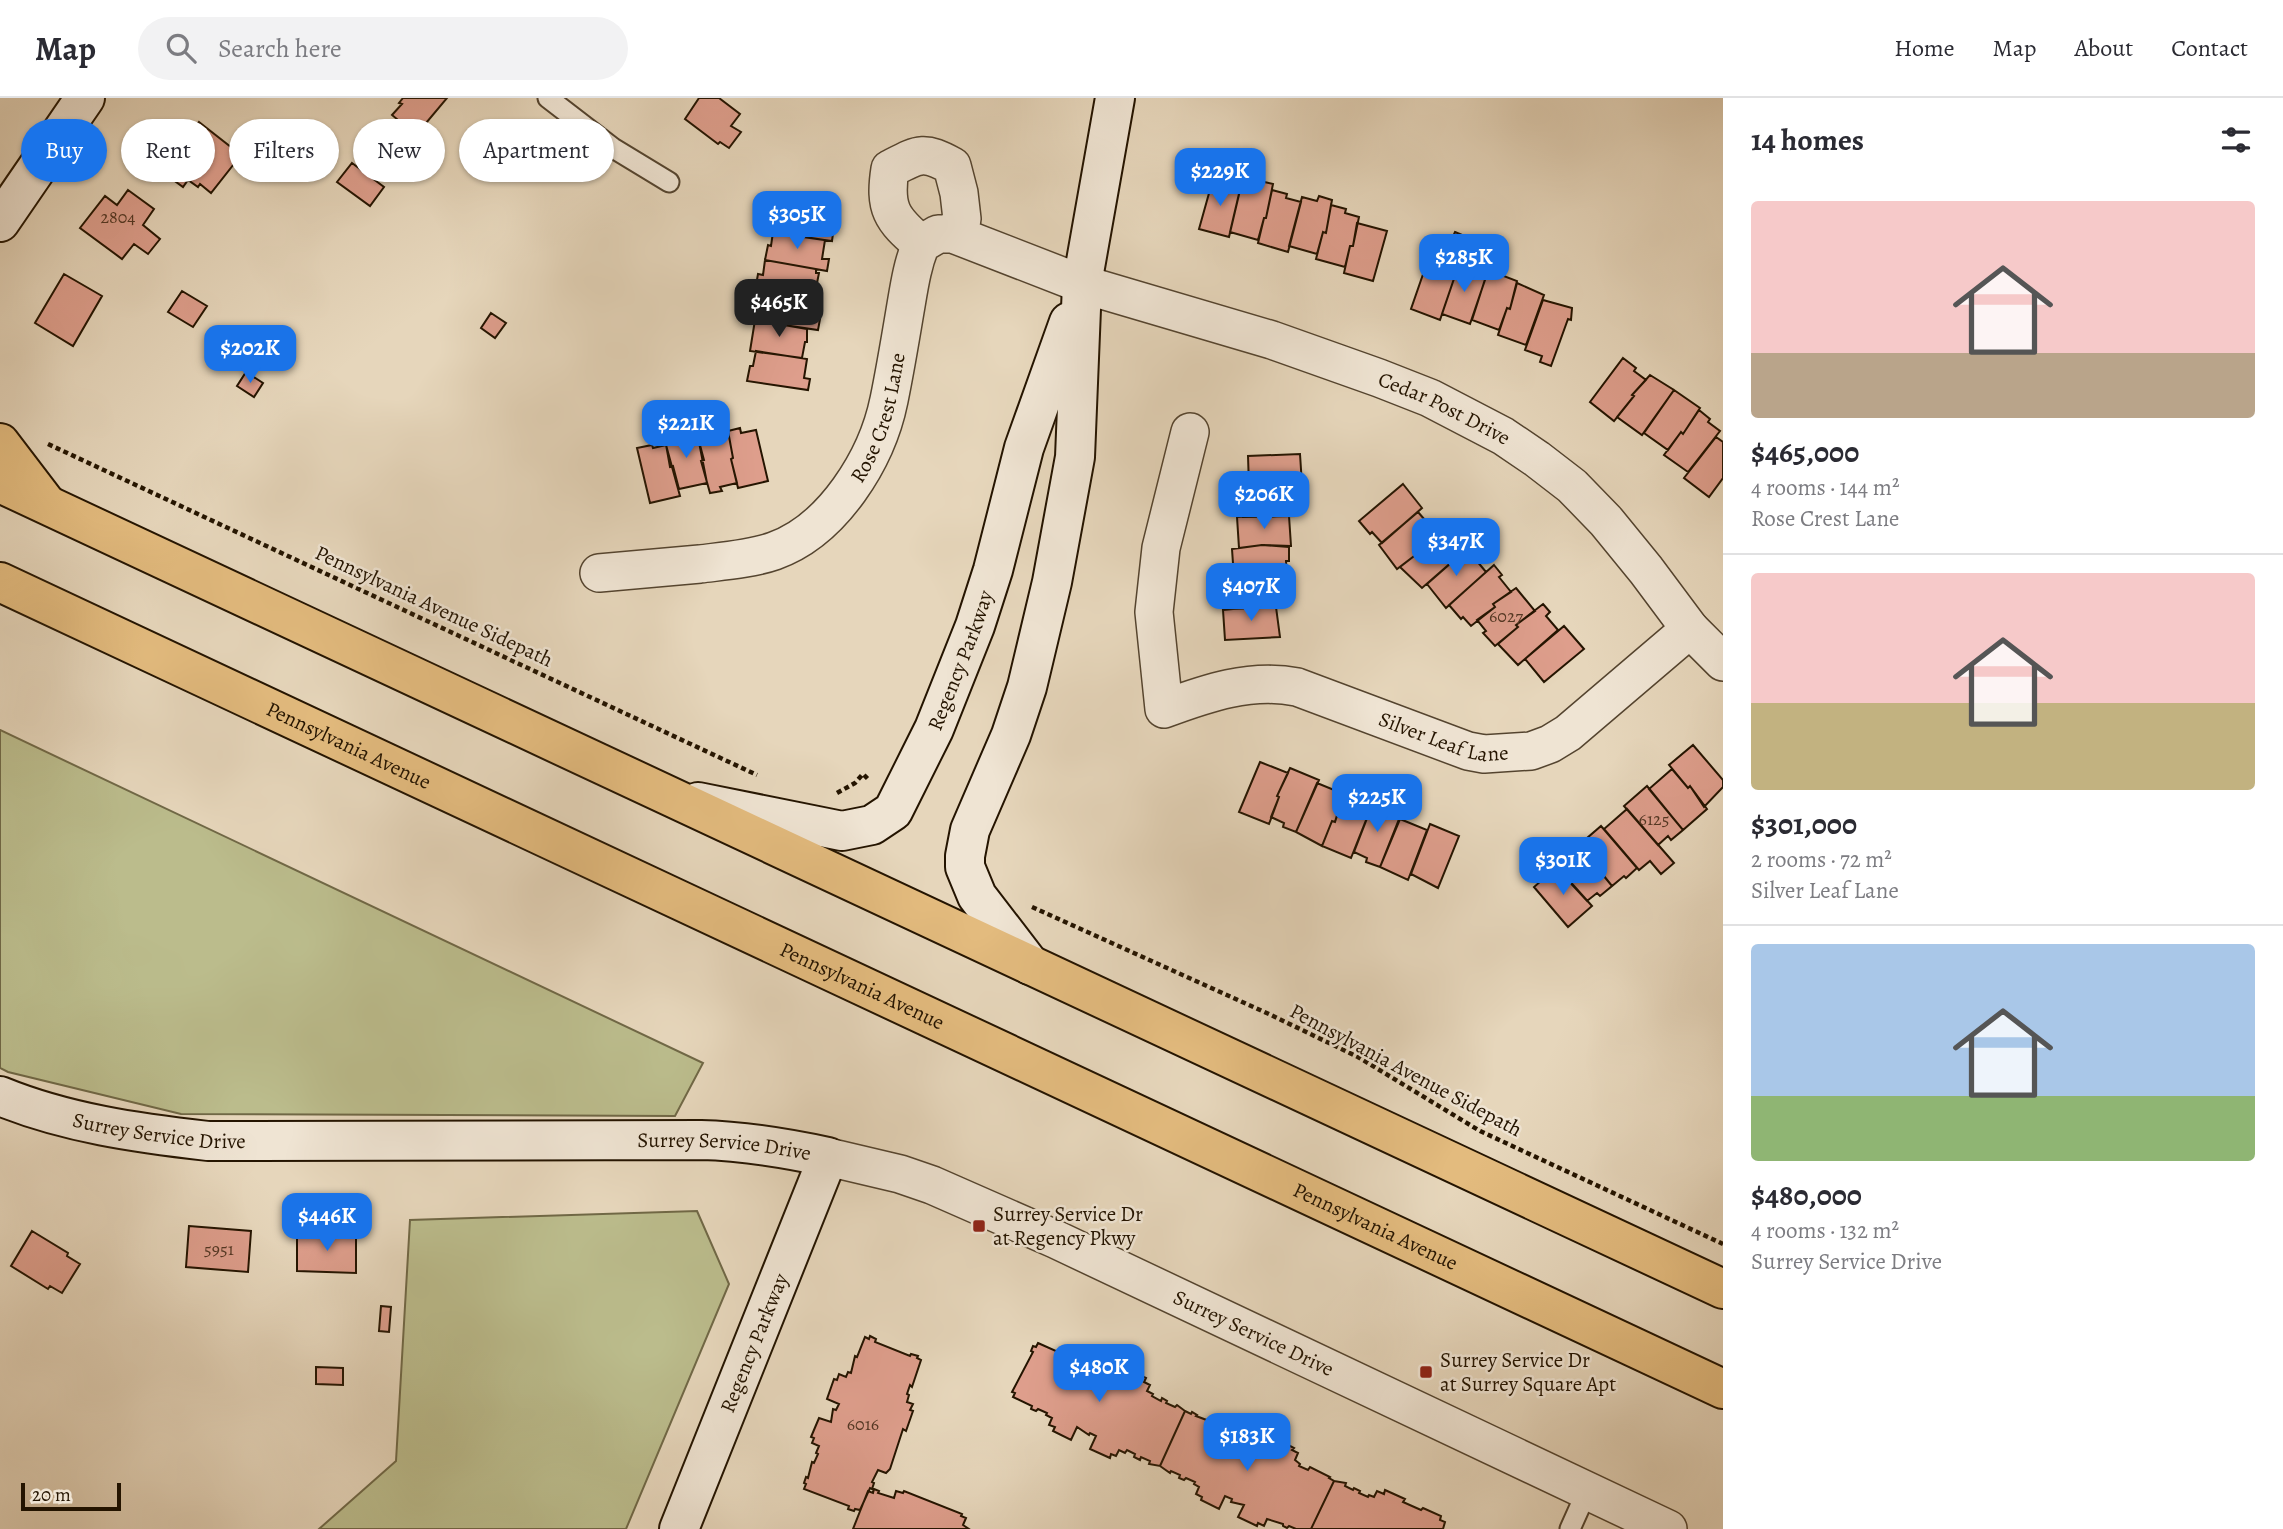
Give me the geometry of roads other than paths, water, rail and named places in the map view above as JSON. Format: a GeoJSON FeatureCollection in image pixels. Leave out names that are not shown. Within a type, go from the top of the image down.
{"type":"FeatureCollection","features":[{"type":"Feature","properties":{"kind":"highway"},"geometry":{"type":"LineString","coordinates":[[0,443],[49,506]]}},
{"type":"Feature","properties":{"kind":"highway"},"geometry":{"type":"LineString","coordinates":[[0,483],[1723,1289]]}},
{"type":"Feature","properties":{"kind":"highway","name":"Pennsylvania Avenue"},"geometry":{"type":"LineString","coordinates":[[0,582],[1723,1389]]}},
{"type":"Feature","properties":{"kind":"highway"},"geometry":{"type":"LineString","coordinates":[[0,598],[72,617]]}},
{"type":"Feature","properties":{"kind":"street"},"geometry":{"type":"LineString","coordinates":[[0,222],[85,98]]}},
{"type":"Feature","properties":{"kind":"street","name":"Regency Parkway"},"geometry":{"type":"LineString","coordinates":[[1030,965],[977,896],[965,867],[965,856],[970,830],[1011,735],[1027,687],[1052,582],[1075,457],[1082,284],[1115,98]]}},
{"type":"Feature","properties":{"kind":"street","name":"Rose Crest Lane"},"geometry":{"type":"LineString","coordinates":[[599,573],[722,561],[772,551],[793,542],[815,526],[849,490],[869,459],[879,435],[892,384],[912,275],[937,239],[1082,284]]}},
{"type":"Feature","properties":{"kind":"street","name":"Regency Parkway"},"geometry":{"type":"LineString","coordinates":[[670,796],[842,831],[872,825],[893,811],[934,729],[975,626],[993,570],[1024,447],[1082,284]]}},
{"type":"Feature","properties":{"kind":"street","name":"Cedar Post Drive"},"geometry":{"type":"LineString","coordinates":[[1082,284],[1272,340],[1379,378],[1430,398],[1503,436],[1537,458],[1572,486],[1606,521],[1690,629],[1723,662]]}},
{"type":"Feature","properties":{"kind":"street","name":"Silver Leaf Lane"},"geometry":{"type":"LineString","coordinates":[[1190,432],[1161,548],[1154,612],[1164,709],[1214,691],[1283,684],[1468,751],[1501,754],[1531,751],[1568,733],[1690,629]]}},
{"type":"Feature","properties":{"kind":"street","name":"Surrey Service Drive"},"geometry":{"type":"LineString","coordinates":[[0,1096],[97,1125],[144,1134],[208,1141],[738,1141],[782,1147],[900,1174],[932,1185],[1055,1239],[1668,1529]]}},
{"type":"Feature","properties":{"kind":"street","name":"Regency Parkway"},"geometry":{"type":"LineString","coordinates":[[679,1529],[828,1157]]}},
{"type":"Feature","properties":{"kind":"lane"},"geometry":{"type":"LineString","coordinates":[[548,98],[613,148],[669,182]]}},
{"type":"Feature","properties":{"kind":"lane"},"geometry":{"type":"LineString","coordinates":[[1570,1529],[1587,1491]]}},
{"type":"Feature","properties":{"kind":"place","name":"Surrey Service Dr at Regency Pkwy"},"geometry":{"type":"Point","coordinates":[979,1226]}},
{"type":"Feature","properties":{"kind":"place","name":"Surrey Service Dr at Surrey Square Apt"},"geometry":{"type":"Point","coordinates":[1426,1372]}}]}
